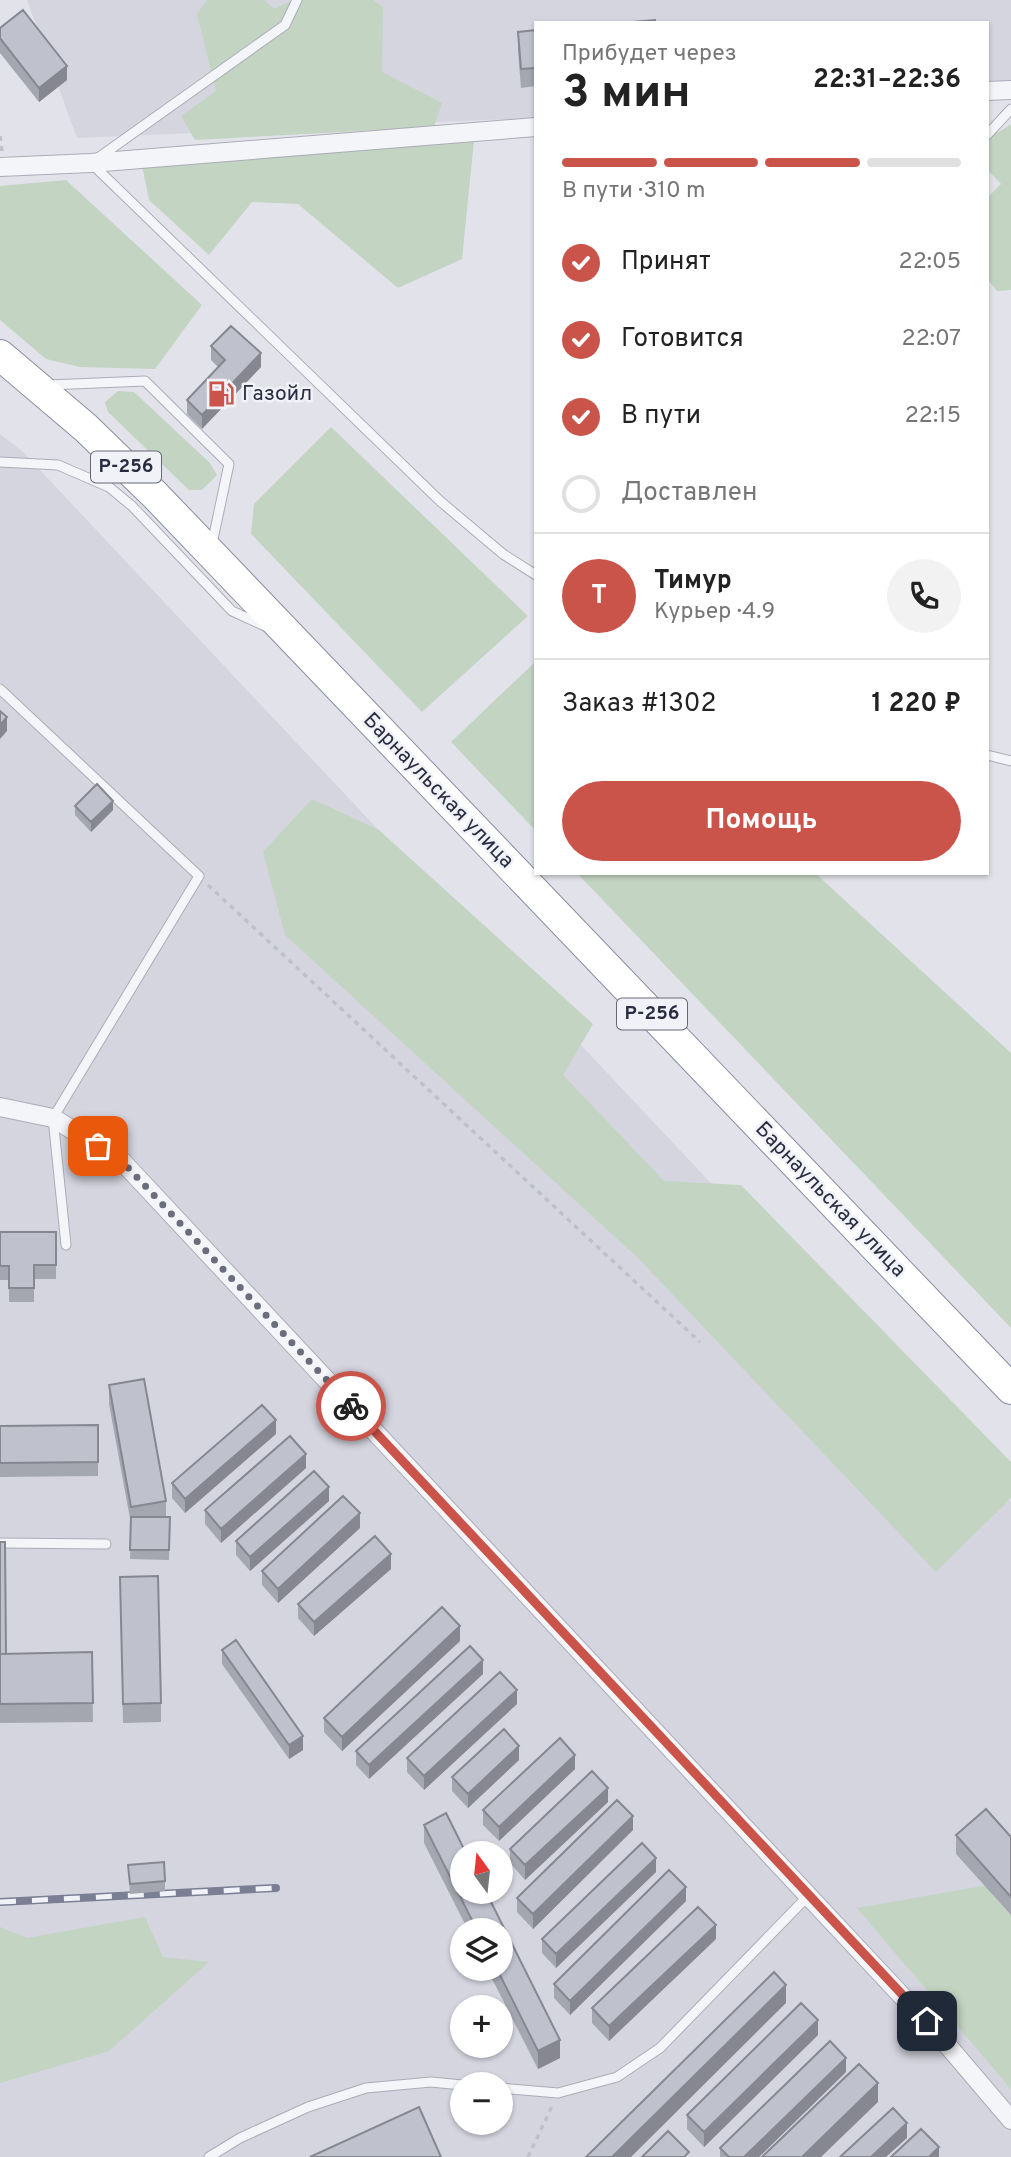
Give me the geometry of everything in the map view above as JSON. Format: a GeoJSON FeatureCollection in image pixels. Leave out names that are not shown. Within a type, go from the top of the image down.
{"type":"FeatureCollection","features":[{"type":"Feature","properties":{"kind":"highway","name":"Барнаульская улица"},"geometry":{"type":"LineString","coordinates":[[0,355],[38,386],[156,496],[1011,1389]]}},
{"type":"Feature","properties":{"kind":"street"},"geometry":{"type":"LineString","coordinates":[[989,91],[1011,89]]}},
{"type":"Feature","properties":{"kind":"street"},"geometry":{"type":"LineString","coordinates":[[0,167],[91,163],[534,127]]}},
{"type":"Feature","properties":{"kind":"street"},"geometry":{"type":"LineString","coordinates":[[0,1107],[53,1118],[120,1159],[943,2039],[1011,2120]]}},
{"type":"Feature","properties":{"kind":"lane"},"geometry":{"type":"LineString","coordinates":[[297,0],[285,24],[91,163],[439,501],[503,554],[534,574]]}},
{"type":"Feature","properties":{"kind":"lane"},"geometry":{"type":"LineString","coordinates":[[989,133],[1011,109]]}},
{"type":"Feature","properties":{"kind":"lane"},"geometry":{"type":"LineString","coordinates":[[38,386],[145,380],[229,464],[210,553]]}},
{"type":"Feature","properties":{"kind":"lane"},"geometry":{"type":"LineString","coordinates":[[0,462],[58,465],[109,487],[132,506],[232,611],[293,639]]}},
{"type":"Feature","properties":{"kind":"lane"},"geometry":{"type":"LineString","coordinates":[[0,689],[199,876],[53,1118],[66,1245]]}},
{"type":"Feature","properties":{"kind":"lane"},"geometry":{"type":"LineString","coordinates":[[989,755],[1011,761]]}},
{"type":"Feature","properties":{"kind":"lane"},"geometry":{"type":"LineString","coordinates":[[0,1543],[106,1544]]}},
{"type":"Feature","properties":{"kind":"lane"},"geometry":{"type":"LineString","coordinates":[[513,2089],[558,2092],[617,2077],[660,2048],[809,1895]]}},
{"type":"Feature","properties":{"kind":"lane"},"geometry":{"type":"LineString","coordinates":[[209,2157],[240,2138],[308,2107],[366,2088],[431,2082],[450,2084]]}},
{"type":"Feature","properties":{"kind":"path"},"geometry":{"type":"LineString","coordinates":[[199,876],[700,1342]]}},
{"type":"Feature","properties":{"kind":"path"},"geometry":{"type":"LineString","coordinates":[[528,2157],[558,2092]]}},
{"type":"Feature","properties":{"kind":"shaded area"},"geometry":{"type":"Polygon","coordinates":[[[27,0],[1011,0],[1011,97],[989,98],[989,21],[534,21],[534,118],[77,138],[27,0]]]}},
{"type":"Feature","properties":{"kind":"shaded area"},"geometry":{"type":"Polygon","coordinates":[[[0,434],[22,451],[1011,1502],[1011,2157],[0,2157],[0,434]]]}},
{"type":"Feature","properties":{"kind":"green space"},"geometry":{"type":"Polygon","coordinates":[[[207,0],[264,0],[274,9],[294,0],[373,0],[383,7],[382,72],[442,103],[434,127],[195,140],[181,116],[216,91],[197,14],[207,0]]]}},
{"type":"Feature","properties":{"kind":"green space"},"geometry":{"type":"Polygon","coordinates":[[[1011,124],[1011,290],[997,291],[989,281],[989,196],[1001,184],[989,171],[989,127],[999,132],[1011,124]]]}},
{"type":"Feature","properties":{"kind":"green space"},"geometry":{"type":"Polygon","coordinates":[[[474,141],[462,259],[398,288],[298,204],[252,202],[209,255],[149,200],[142,165],[474,141]]]}},
{"type":"Feature","properties":{"kind":"green space"},"geometry":{"type":"Polygon","coordinates":[[[66,180],[202,305],[155,369],[80,367],[46,359],[0,320],[0,186],[66,180]]]}},
{"type":"Feature","properties":{"kind":"green space"},"geometry":{"type":"Polygon","coordinates":[[[118,391],[134,392],[210,463],[217,475],[202,490],[189,490],[108,412],[105,402],[118,391]]]}},
{"type":"Feature","properties":{"kind":"green space"},"geometry":{"type":"Polygon","coordinates":[[[331,427],[528,616],[422,712],[251,534],[254,504],[331,427]]]}},
{"type":"Feature","properties":{"kind":"green space"},"geometry":{"type":"Polygon","coordinates":[[[534,663],[534,829],[451,742],[534,663]]]}},
{"type":"Feature","properties":{"kind":"green space"},"geometry":{"type":"Polygon","coordinates":[[[312,799],[379,830],[593,1024],[563,1075],[664,1181],[741,1185],[1011,1462],[1011,1498],[936,1572],[638,1258],[285,935],[263,852],[312,799]]]}},
{"type":"Feature","properties":{"kind":"green space"},"geometry":{"type":"Polygon","coordinates":[[[579,875],[817,875],[1011,1053],[1011,1328],[579,875]]]}},
{"type":"Feature","properties":{"kind":"green space"},"geometry":{"type":"Polygon","coordinates":[[[1011,1881],[1011,2089],[857,1908],[1011,1881]]]}},
{"type":"Feature","properties":{"kind":"green space"},"geometry":{"type":"Polygon","coordinates":[[[145,1917],[163,1957],[209,1962],[109,2051],[0,2083],[0,1927],[27,1938],[145,1917]]]}},
{"type":"Feature","properties":{"kind":"building"},"geometry":{"type":"Polygon","coordinates":[[[23,10],[67,66],[39,88],[0,38],[0,28],[23,10]]]}},
{"type":"Feature","properties":{"kind":"building"},"geometry":{"type":"Polygon","coordinates":[[[534,30],[534,68],[521,69],[518,32],[534,30]]]}},
{"type":"Feature","properties":{"kind":"building"},"geometry":{"type":"Polygon","coordinates":[[[231,326],[261,353],[202,415],[187,400],[225,360],[211,346],[231,326]]]}},
{"type":"Feature","properties":{"kind":"building"},"geometry":{"type":"Polygon","coordinates":[[[0,711],[7,717],[0,725],[0,711]]]}},
{"type":"Feature","properties":{"kind":"building"},"geometry":{"type":"Polygon","coordinates":[[[97,784],[113,801],[91,822],[75,806],[97,784]]]}},
{"type":"Feature","properties":{"kind":"building"},"geometry":{"type":"Polygon","coordinates":[[[0,1232],[56,1232],[56,1265],[34,1265],[34,1288],[9,1288],[9,1266],[0,1266],[0,1232]]]}},
{"type":"Feature","properties":{"kind":"building"},"geometry":{"type":"Polygon","coordinates":[[[144,1379],[166,1501],[131,1507],[109,1385],[144,1379]]]}},
{"type":"Feature","properties":{"kind":"building"},"geometry":{"type":"Polygon","coordinates":[[[262,1405],[276,1420],[185,1499],[172,1483],[262,1405]]]}},
{"type":"Feature","properties":{"kind":"building"},"geometry":{"type":"Polygon","coordinates":[[[98,1425],[98,1462],[0,1463],[0,1426],[98,1425]]]}},
{"type":"Feature","properties":{"kind":"building"},"geometry":{"type":"Polygon","coordinates":[[[290,1436],[306,1454],[221,1529],[205,1510],[290,1436]]]}},
{"type":"Feature","properties":{"kind":"building"},"geometry":{"type":"Polygon","coordinates":[[[314,1471],[329,1487],[250,1557],[236,1541],[314,1471]]]}},
{"type":"Feature","properties":{"kind":"building"},"geometry":{"type":"Polygon","coordinates":[[[343,1496],[360,1513],[278,1589],[262,1571],[343,1496]]]}},
{"type":"Feature","properties":{"kind":"building"},"geometry":{"type":"Polygon","coordinates":[[[131,1517],[170,1517],[169,1550],[130,1550],[131,1517]]]}},
{"type":"Feature","properties":{"kind":"building"},"geometry":{"type":"Polygon","coordinates":[[[375,1536],[391,1554],[314,1622],[298,1604],[375,1536]]]}},
{"type":"Feature","properties":{"kind":"building"},"geometry":{"type":"Polygon","coordinates":[[[0,1542],[5,1542],[6,1654],[0,1654],[0,1542]]]}},
{"type":"Feature","properties":{"kind":"building"},"geometry":{"type":"Polygon","coordinates":[[[158,1576],[161,1703],[123,1704],[120,1577],[158,1576]]]}},
{"type":"Feature","properties":{"kind":"building"},"geometry":{"type":"Polygon","coordinates":[[[442,1607],[460,1626],[342,1737],[324,1718],[442,1607]]]}},
{"type":"Feature","properties":{"kind":"building"},"geometry":{"type":"Polygon","coordinates":[[[236,1640],[303,1736],[289,1745],[222,1650],[236,1640]]]}},
{"type":"Feature","properties":{"kind":"building"},"geometry":{"type":"Polygon","coordinates":[[[470,1646],[483,1660],[369,1765],[356,1751],[470,1646]]]}},
{"type":"Feature","properties":{"kind":"building"},"geometry":{"type":"Polygon","coordinates":[[[92,1652],[93,1703],[0,1704],[0,1654],[92,1652]]]}},
{"type":"Feature","properties":{"kind":"building"},"geometry":{"type":"Polygon","coordinates":[[[500,1672],[517,1690],[424,1776],[407,1758],[500,1672]]]}},
{"type":"Feature","properties":{"kind":"building"},"geometry":{"type":"Polygon","coordinates":[[[504,1729],[519,1746],[468,1794],[452,1777],[504,1729]]]}},
{"type":"Feature","properties":{"kind":"building"},"geometry":{"type":"Polygon","coordinates":[[[560,1738],[575,1755],[499,1827],[483,1810],[560,1738]]]}},
{"type":"Feature","properties":{"kind":"building"},"geometry":{"type":"Polygon","coordinates":[[[592,1771],[608,1788],[525,1865],[513,1852],[513,1846],[592,1771]]]}},
{"type":"Feature","properties":{"kind":"building"},"geometry":{"type":"Polygon","coordinates":[[[617,1800],[633,1816],[533,1914],[517,1898],[617,1800]]]}},
{"type":"Feature","properties":{"kind":"building"},"geometry":{"type":"Polygon","coordinates":[[[986,1809],[1011,1837],[1011,1897],[956,1835],[986,1809]]]}},
{"type":"Feature","properties":{"kind":"building"},"geometry":{"type":"Polygon","coordinates":[[[446,1813],[460,1841],[450,1841],[450,1877],[424,1825],[446,1813]]]}},
{"type":"Feature","properties":{"kind":"building"},"geometry":{"type":"Polygon","coordinates":[[[642,1843],[656,1858],[556,1954],[542,1939],[642,1843]]]}},
{"type":"Feature","properties":{"kind":"building"},"geometry":{"type":"Polygon","coordinates":[[[164,1862],[165,1881],[130,1884],[128,1865],[164,1862]]]}},
{"type":"Feature","properties":{"kind":"building"},"geometry":{"type":"Polygon","coordinates":[[[669,1870],[686,1887],[570,2001],[554,1984],[669,1870]]]}},
{"type":"Feature","properties":{"kind":"building"},"geometry":{"type":"Polygon","coordinates":[[[464,1904],[492,1904],[499,1918],[471,1918],[464,1904]]]}},
{"type":"Feature","properties":{"kind":"building"},"geometry":{"type":"Polygon","coordinates":[[[698,1907],[716,1925],[609,2026],[592,2008],[698,1907]]]}},
{"type":"Feature","properties":{"kind":"building"},"geometry":{"type":"Polygon","coordinates":[[[513,1946],[560,2040],[538,2051],[513,2001],[513,1995],[510,1995],[503,1981],[513,1981],[513,1946]]]}},
{"type":"Feature","properties":{"kind":"building"},"geometry":{"type":"Polygon","coordinates":[[[774,1972],[786,1985],[612,2157],[586,2157],[774,1972]]]}},
{"type":"Feature","properties":{"kind":"building"},"geometry":{"type":"Polygon","coordinates":[[[801,2003],[818,2020],[704,2132],[687,2115],[801,2003]]]}},
{"type":"Feature","properties":{"kind":"building"},"geometry":{"type":"Polygon","coordinates":[[[830,2041],[846,2058],[744,2157],[729,2157],[720,2148],[830,2041]]]}},
{"type":"Feature","properties":{"kind":"building"},"geometry":{"type":"Polygon","coordinates":[[[859,2064],[878,2083],[802,2157],[762,2157],[859,2064]]]}},
{"type":"Feature","properties":{"kind":"building"},"geometry":{"type":"Polygon","coordinates":[[[419,2107],[441,2157],[310,2157],[419,2107]]]}},
{"type":"Feature","properties":{"kind":"building"},"geometry":{"type":"Polygon","coordinates":[[[893,2108],[907,2123],[871,2157],[840,2157],[893,2108]]]}},
{"type":"Feature","properties":{"kind":"building"},"geometry":{"type":"Polygon","coordinates":[[[921,2129],[939,2147],[929,2157],[891,2157],[921,2129]]]}},
{"type":"Feature","properties":{"kind":"building"},"geometry":{"type":"Polygon","coordinates":[[[668,2131],[689,2152],[684,2157],[642,2157],[668,2131]]]}},
{"type":"Feature","properties":{"kind":"railway"},"geometry":{"type":"LineString","coordinates":[[0,1902],[276,1888]]}},
{"type":"Feature","properties":{"kind":"way so far"},"geometry":{"type":"LineString","coordinates":[[98,1146],[120,1159],[351,1406]]}},
{"type":"Feature","properties":{"kind":"place","name":"Газойл"},"geometry":{"type":"Point","coordinates":[221,394]}},
{"type":"Feature","properties":{"kind":"route"},"geometry":{"type":"LineString","coordinates":[[351,1406],[927,2021]]}}]}
